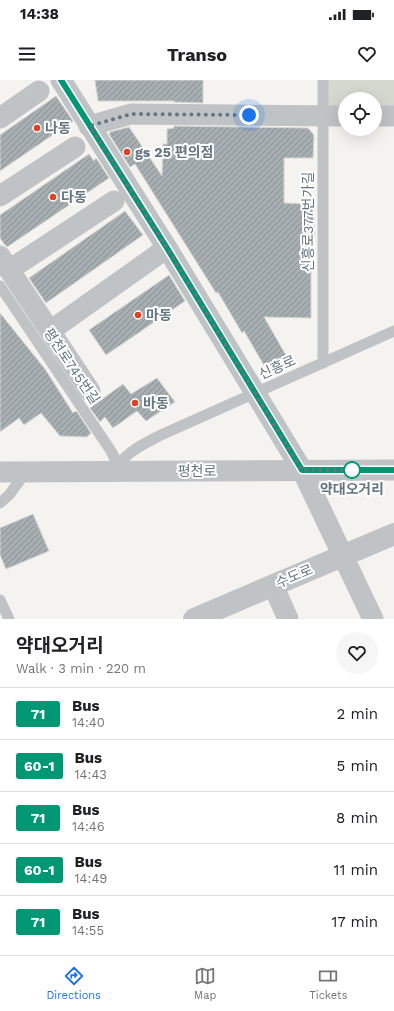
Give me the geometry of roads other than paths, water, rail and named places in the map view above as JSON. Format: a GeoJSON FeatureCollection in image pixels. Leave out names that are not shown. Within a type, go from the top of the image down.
{"type":"FeatureCollection","features":[{"type":"Feature","properties":{"kind":"street"},"geometry":{"type":"LineString","coordinates":[[61,80],[167,248],[302,470],[373,619]]}},
{"type":"Feature","properties":{"kind":"street"},"geometry":{"type":"LineString","coordinates":[[0,118],[39,91]]}},
{"type":"Feature","properties":{"kind":"street"},"geometry":{"type":"LineString","coordinates":[[90,126],[131,114],[338,116]]}},
{"type":"Feature","properties":{"kind":"street"},"geometry":{"type":"LineString","coordinates":[[382,116],[394,116]]}},
{"type":"Feature","properties":{"kind":"street"},"geometry":{"type":"LineString","coordinates":[[0,196],[75,147]]}},
{"type":"Feature","properties":{"kind":"street"},"geometry":{"type":"LineString","coordinates":[[90,391],[50,331],[3,270],[114,201]]}},
{"type":"Feature","properties":{"kind":"street"},"geometry":{"type":"LineString","coordinates":[[50,331],[167,248]]}},
{"type":"Feature","properties":{"kind":"street","name":"평천로"},"geometry":{"type":"LineString","coordinates":[[0,472],[117,468],[394,470]]}},
{"type":"Feature","properties":{"kind":"street","name":"수도로"},"geometry":{"type":"LineString","coordinates":[[194,619],[394,534]]}},
{"type":"Feature","properties":{"kind":"street"},"geometry":{"type":"LineString","coordinates":[[273,586],[288,619]]}},
{"type":"Feature","properties":{"kind":"lane","name":"신흥로377번가길"},"geometry":{"type":"LineString","coordinates":[[323,80],[323,363]]}},
{"type":"Feature","properties":{"kind":"lane","name":"평천로745번길"},"geometry":{"type":"LineString","coordinates":[[3,270],[111,451],[117,468]]}},
{"type":"Feature","properties":{"kind":"lane","name":"신흥로"},"geometry":{"type":"LineString","coordinates":[[117,468],[133,451],[162,435],[394,331]]}},
{"type":"Feature","properties":{"kind":"lane"},"geometry":{"type":"LineString","coordinates":[[0,503],[10,495],[26,472]]}},
{"type":"Feature","properties":{"kind":"lane"},"geometry":{"type":"LineString","coordinates":[[0,600],[9,619]]}},
{"type":"Feature","properties":{"kind":"place","name":"나동"},"geometry":{"type":"Point","coordinates":[37,128]}},
{"type":"Feature","properties":{"kind":"place","name":"gs 25 편의점"},"geometry":{"type":"Point","coordinates":[127,152]}},
{"type":"Feature","properties":{"kind":"place","name":"다동"},"geometry":{"type":"Point","coordinates":[53,197]}},
{"type":"Feature","properties":{"kind":"place","name":"마동"},"geometry":{"type":"Point","coordinates":[138,315]}},
{"type":"Feature","properties":{"kind":"place","name":"바동"},"geometry":{"type":"Point","coordinates":[135,403]}},
{"type":"Feature","properties":{"kind":"place","name":"약대오거리"},"geometry":{"type":"Point","coordinates":[352,470]}}]}
